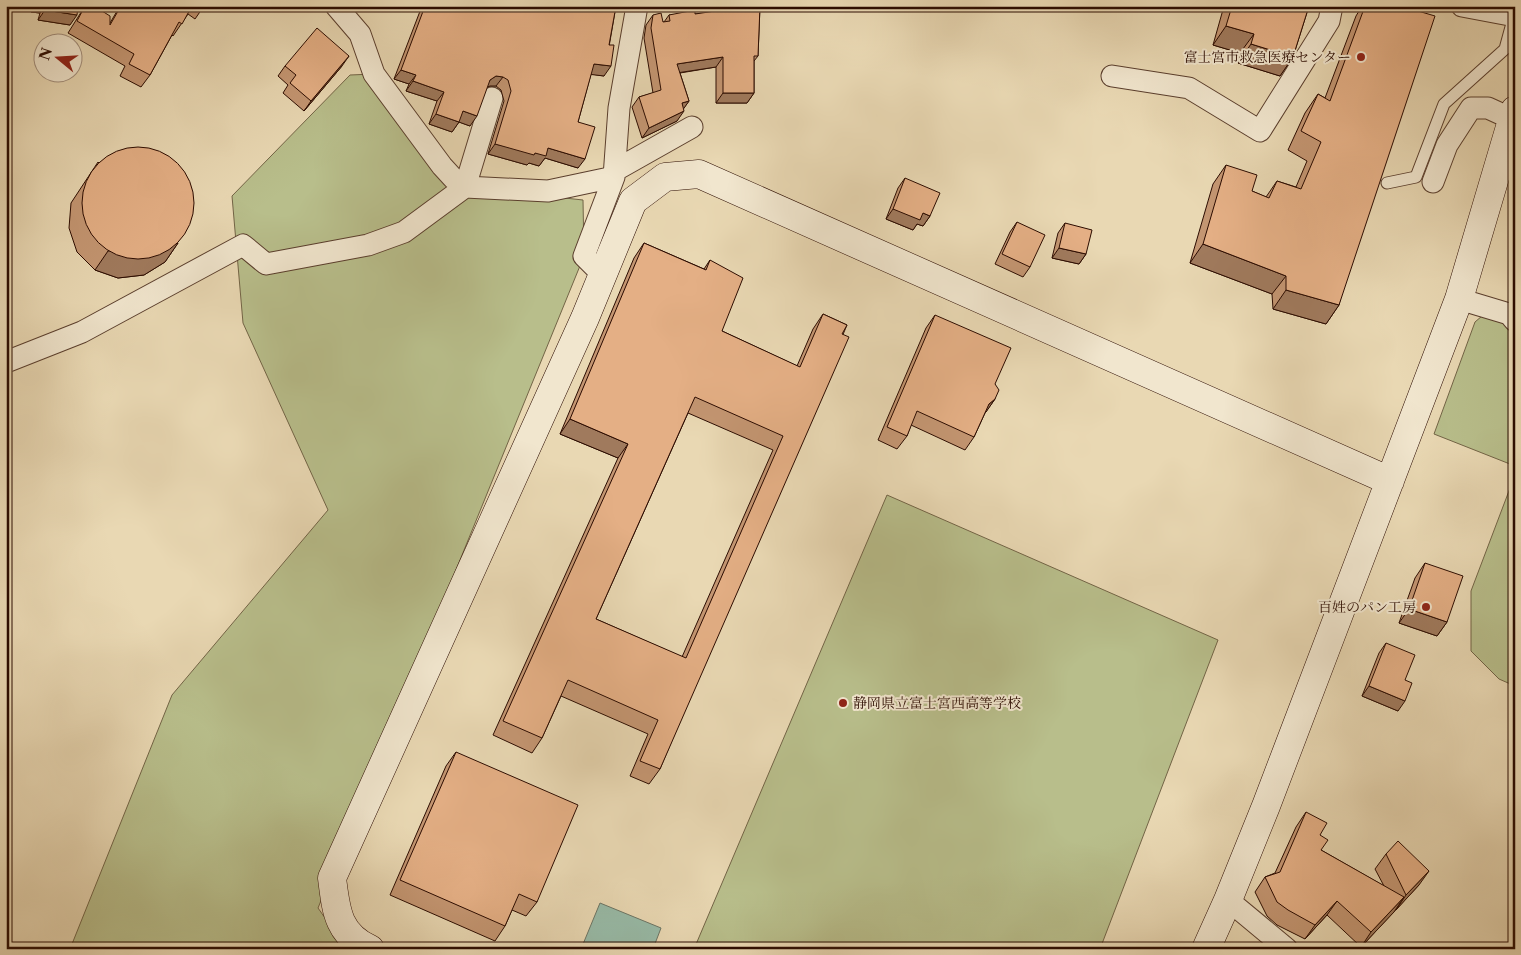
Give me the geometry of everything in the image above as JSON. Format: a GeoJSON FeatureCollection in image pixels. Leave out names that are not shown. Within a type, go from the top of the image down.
{"type":"FeatureCollection","features":[{"type":"Feature","properties":{"kind":"street"},"geometry":{"type":"LineString","coordinates":[[336,6],[360,34],[374,74],[442,166],[453,178],[465,186],[548,192],[614,174],[692,127]]}},
{"type":"Feature","properties":{"kind":"street"},"geometry":{"type":"LineString","coordinates":[[603,274],[584,256],[614,174],[619,108],[637,6]]}},
{"type":"Feature","properties":{"kind":"street"},"geometry":{"type":"LineString","coordinates":[[1112,76],[1188,88],[1260,131],[1329,21],[1332,6]]}},
{"type":"Feature","properties":{"kind":"street"},"geometry":{"type":"LineString","coordinates":[[1462,6],[1514,16]]}},
{"type":"Feature","properties":{"kind":"street"},"geometry":{"type":"LineString","coordinates":[[6,362],[82,332],[243,245],[266,264],[368,245],[404,232],[465,186],[492,98]]}},
{"type":"Feature","properties":{"kind":"street"},"geometry":{"type":"LineString","coordinates":[[1206,949],[1228,900],[1459,299],[1514,115],[1488,108],[1471,108],[1447,145],[1433,182]]}},
{"type":"Feature","properties":{"kind":"street"},"geometry":{"type":"LineString","coordinates":[[370,949],[358,944],[337,917],[332,878],[603,274],[633,201],[664,177],[699,174],[1390,482]]}},
{"type":"Feature","properties":{"kind":"street"},"geometry":{"type":"LineString","coordinates":[[1459,299],[1509,314],[1515,320]]}},
{"type":"Feature","properties":{"kind":"street"},"geometry":{"type":"LineString","coordinates":[[1228,900],[1287,949]]}},
{"type":"Feature","properties":{"kind":"lane"},"geometry":{"type":"LineString","coordinates":[[1387,183],[1416,177],[1444,104],[1505,48],[1514,16]]}},
{"type":"Feature","properties":{"kind":"shaded area"},"geometry":{"type":"Polygon","coordinates":[[[374,74],[465,187],[583,200],[584,256],[318,908],[347,949],[70,949],[172,695],[328,510],[243,323],[232,196],[350,75],[374,74]]]}},
{"type":"Feature","properties":{"kind":"shaded area"},"geometry":{"type":"Polygon","coordinates":[[[1482,316],[1504,322],[1515,334],[1515,466],[1434,434],[1475,322],[1482,316]]]}},
{"type":"Feature","properties":{"kind":"shaded area"},"geometry":{"type":"Polygon","coordinates":[[[1515,475],[1515,686],[1499,679],[1471,651],[1471,591],[1515,475]]]}},
{"type":"Feature","properties":{"kind":"shaded area"},"geometry":{"type":"Polygon","coordinates":[[[887,495],[1218,640],[1100,949],[694,949],[887,495]]]}},
{"type":"Feature","properties":{"kind":"shaded area"},"geometry":{"type":"Polygon","coordinates":[[[600,903],[661,928],[653,949],[581,949],[600,903]]]}},
{"type":"Feature","properties":{"kind":"building"},"geometry":{"type":"Polygon","coordinates":[[[46,6],[78,6],[77,15],[45,10],[46,6]]]}},
{"type":"Feature","properties":{"kind":"building"},"geometry":{"type":"Polygon","coordinates":[[[85,6],[94,6],[110,16],[110,25],[121,6],[192,6],[182,24],[179,22],[150,75],[129,64],[134,54],[77,21],[85,6]]]}},
{"type":"Feature","properties":{"kind":"building"},"geometry":{"type":"Polygon","coordinates":[[[425,6],[616,6],[609,45],[614,45],[611,66],[594,64],[578,122],[595,127],[585,159],[548,148],[546,156],[535,153],[534,155],[495,144],[511,91],[508,80],[503,77],[496,76],[490,80],[477,116],[463,111],[459,122],[436,114],[444,92],[413,81],[416,75],[401,70],[425,6]]]}},
{"type":"Feature","properties":{"kind":"building"},"geometry":{"type":"Polygon","coordinates":[[[729,6],[760,6],[758,56],[754,56],[754,93],[723,93],[723,57],[677,64],[689,101],[682,103],[684,111],[649,128],[639,97],[661,90],[651,28],[653,15],[661,13],[663,22],[670,21],[669,15],[695,10],[695,14],[729,9],[729,6]]]}},
{"type":"Feature","properties":{"kind":"building"},"geometry":{"type":"Polygon","coordinates":[[[1232,6],[1309,6],[1293,57],[1251,44],[1254,34],[1226,26],[1232,6]]]}},
{"type":"Feature","properties":{"kind":"building"},"geometry":{"type":"Polygon","coordinates":[[[1365,6],[1401,6],[1435,16],[1339,305],[1286,290],[1286,276],[1203,244],[1226,165],[1257,175],[1252,191],[1269,198],[1277,181],[1301,189],[1321,142],[1301,131],[1318,94],[1330,101],[1365,6]]]}},
{"type":"Feature","properties":{"kind":"building"},"geometry":{"type":"Polygon","coordinates":[[[317,28],[349,56],[311,101],[290,83],[296,75],[285,66],[317,28]]]}},
{"type":"Feature","properties":{"kind":"building"},"geometry":{"type":"Polygon","coordinates":[[[138,147],[159,151],[177,164],[190,182],[194,203],[190,224],[177,242],[159,255],[138,259],[117,255],[99,242],[86,224],[82,203],[86,182],[99,164],[117,151],[138,147]]]}},
{"type":"Feature","properties":{"kind":"building"},"geometry":{"type":"Polygon","coordinates":[[[905,178],[940,193],[930,216],[923,213],[920,220],[893,209],[905,178]]]}},
{"type":"Feature","properties":{"kind":"building"},"geometry":{"type":"Polygon","coordinates":[[[1017,222],[1045,235],[1030,267],[1002,254],[1017,222]]]}},
{"type":"Feature","properties":{"kind":"building"},"geometry":{"type":"Polygon","coordinates":[[[1065,223],[1092,230],[1086,254],[1059,248],[1065,223]]]}},
{"type":"Feature","properties":{"kind":"building"},"geometry":{"type":"Polygon","coordinates":[[[644,243],[706,270],[710,260],[743,278],[722,331],[800,367],[823,314],[847,325],[842,334],[849,337],[660,769],[640,761],[658,720],[568,680],[542,738],[503,721],[628,444],[570,419],[644,243]],[[695,397],[596,619],[686,658],[783,436],[695,397]]]}},
{"type":"Feature","properties":{"kind":"building"},"geometry":{"type":"Polygon","coordinates":[[[935,315],[1011,348],[995,384],[999,390],[995,399],[989,404],[974,437],[917,411],[907,436],[887,427],[935,315]]]}},
{"type":"Feature","properties":{"kind":"building"},"geometry":{"type":"Polygon","coordinates":[[[1425,563],[1463,576],[1447,622],[1409,609],[1425,563]]]}},
{"type":"Feature","properties":{"kind":"building"},"geometry":{"type":"Polygon","coordinates":[[[1386,643],[1415,655],[1405,680],[1412,683],[1405,701],[1369,686],[1386,643]]]}},
{"type":"Feature","properties":{"kind":"building"},"geometry":{"type":"Polygon","coordinates":[[[456,752],[578,805],[537,902],[519,894],[505,926],[400,880],[456,752]]]}},
{"type":"Feature","properties":{"kind":"building"},"geometry":{"type":"Polygon","coordinates":[[[1306,812],[1327,823],[1320,835],[1328,840],[1321,850],[1404,897],[1371,932],[1337,901],[1315,925],[1277,902],[1265,877],[1280,872],[1306,812]]]}},
{"type":"Feature","properties":{"kind":"building"},"geometry":{"type":"Polygon","coordinates":[[[1398,841],[1429,871],[1406,895],[1386,854],[1398,841]]]}},
{"type":"Feature","properties":{"kind":"place","name":"富士宮市救急医療センター"},"geometry":{"type":"Point","coordinates":[1361,57]}},
{"type":"Feature","properties":{"kind":"place","name":"百姓のパン工房"},"geometry":{"type":"Point","coordinates":[1426,607]}},
{"type":"Feature","properties":{"kind":"place","name":"静岡県立富士宮西高等学校"},"geometry":{"type":"Point","coordinates":[843,703]}}]}
